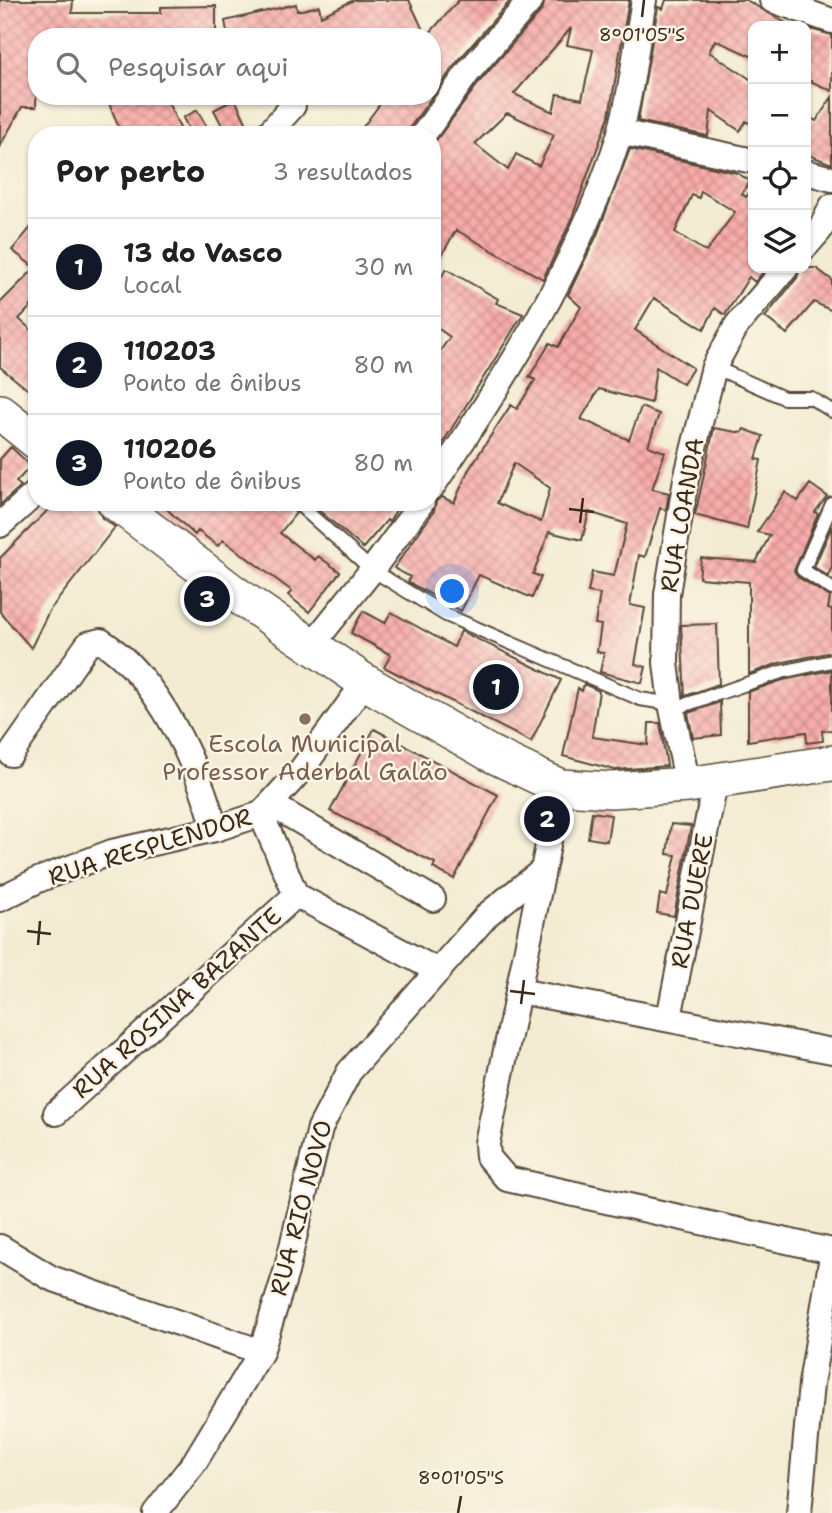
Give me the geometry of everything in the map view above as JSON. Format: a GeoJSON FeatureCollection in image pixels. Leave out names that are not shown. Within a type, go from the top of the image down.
{"type":"FeatureCollection","features":[{"type":"Feature","properties":{"kind":"main road"},"geometry":{"type":"LineString","coordinates":[[126,511],[234,593],[365,682],[465,740],[560,787],[612,790],[701,784],[832,763]]}},
{"type":"Feature","properties":{"kind":"street"},"geometry":{"type":"LineString","coordinates":[[429,126],[469,71],[531,0]]}},
{"type":"Feature","properties":{"kind":"street"},"geometry":{"type":"LineString","coordinates":[[441,473],[495,393],[573,257],[620,132],[645,0]]}},
{"type":"Feature","properties":{"kind":"street"},"geometry":{"type":"LineString","coordinates":[[772,0],[832,21]]}},
{"type":"Feature","properties":{"kind":"street"},"geometry":{"type":"LineString","coordinates":[[275,126],[293,106]]}},
{"type":"Feature","properties":{"kind":"street"},"geometry":{"type":"LineString","coordinates":[[620,132],[748,160]]}},
{"type":"Feature","properties":{"kind":"street"},"geometry":{"type":"LineString","coordinates":[[811,173],[832,179]]}},
{"type":"Feature","properties":{"kind":"street"},"geometry":{"type":"LineString","coordinates":[[811,240],[820,230],[832,206]]}},
{"type":"Feature","properties":{"kind":"street","name":"RUA LOANDA"},"geometry":{"type":"LineString","coordinates":[[701,784],[672,707],[666,663],[667,594],[686,479],[714,368],[737,325],[782,273]]}},
{"type":"Feature","properties":{"kind":"street"},"geometry":{"type":"LineString","coordinates":[[0,525],[28,500]]}},
{"type":"Feature","properties":{"kind":"street"},"geometry":{"type":"LineString","coordinates":[[312,645],[415,511]]}},
{"type":"Feature","properties":{"kind":"street"},"geometry":{"type":"LineString","coordinates":[[11,754],[50,696],[88,645],[95,640],[107,645],[150,690],[191,758],[203,784],[215,829]]}},
{"type":"Feature","properties":{"kind":"street","name":"RUA RESPLENDOR"},"geometry":{"type":"LineString","coordinates":[[0,899],[37,880],[112,852],[215,829],[266,810],[302,769],[365,682]]}},
{"type":"Feature","properties":{"kind":"street","name":"RUA DUERE"},"geometry":{"type":"LineString","coordinates":[[669,1018],[701,784]]}},
{"type":"Feature","properties":{"kind":"street"},"geometry":{"type":"LineString","coordinates":[[560,787],[487,1143],[488,1157],[508,1179],[832,1254],[811,1384],[799,1513]]}},
{"type":"Feature","properties":{"kind":"street"},"geometry":{"type":"LineString","coordinates":[[266,810],[433,899]]}},
{"type":"Feature","properties":{"kind":"street","name":"RUA ROSINA BAZANTE"},"geometry":{"type":"LineString","coordinates":[[56,1113],[296,895],[266,810]]}},
{"type":"Feature","properties":{"kind":"street","name":"RUA RIO NOVO"},"geometry":{"type":"LineString","coordinates":[[155,1513],[194,1462],[261,1352],[286,1272],[309,1163],[330,1104],[349,1072],[488,914],[542,870]]}},
{"type":"Feature","properties":{"kind":"street"},"geometry":{"type":"LineString","coordinates":[[296,895],[438,971]]}},
{"type":"Feature","properties":{"kind":"street"},"geometry":{"type":"LineString","coordinates":[[519,991],[832,1051]]}},
{"type":"Feature","properties":{"kind":"street"},"geometry":{"type":"LineString","coordinates":[[0,1247],[51,1278],[261,1352]]}},
{"type":"Feature","properties":{"kind":"lane"},"geometry":{"type":"LineString","coordinates":[[714,368],[784,398],[811,398],[832,411]]}},
{"type":"Feature","properties":{"kind":"lane"},"geometry":{"type":"LineString","coordinates":[[832,504],[803,570],[832,589]]}},
{"type":"Feature","properties":{"kind":"lane"},"geometry":{"type":"LineString","coordinates":[[306,511],[372,570],[446,615],[640,699],[672,707],[781,672],[832,661]]}},
{"type":"Feature","properties":{"kind":"building"},"geometry":{"type":"Polygon","coordinates":[[[0,0],[73,0],[72,13],[161,13],[161,7],[216,6],[216,28],[28,28],[28,105],[36,107],[22,107],[0,146],[0,0]]]}},
{"type":"Feature","properties":{"kind":"building"},"geometry":{"type":"Polygon","coordinates":[[[354,0],[409,0],[422,28],[226,28],[225,21],[296,4],[297,11],[319,6],[321,16],[354,0]]]}},
{"type":"Feature","properties":{"kind":"building"},"geometry":{"type":"Polygon","coordinates":[[[459,0],[511,0],[441,84],[441,28],[434,28],[459,0]]]}},
{"type":"Feature","properties":{"kind":"building"},"geometry":{"type":"Polygon","coordinates":[[[545,0],[629,0],[609,116],[570,223],[543,279],[456,230],[441,256],[441,134],[481,80],[542,10],[545,0]],[[571,28],[514,94],[553,112],[557,94],[582,99],[593,50],[567,45],[571,28]],[[507,113],[475,144],[508,170],[516,154],[539,166],[554,135],[507,113]]]}},
{"type":"Feature","properties":{"kind":"building"},"geometry":{"type":"Polygon","coordinates":[[[666,0],[746,0],[782,21],[748,21],[748,55],[715,40],[709,52],[748,78],[748,122],[746,121],[740,131],[711,111],[708,136],[638,121],[658,7],[663,9],[666,0]]]}},
{"type":"Feature","properties":{"kind":"building"},"geometry":{"type":"Polygon","coordinates":[[[811,29],[832,35],[832,91],[811,81],[811,29]]]}},
{"type":"Feature","properties":{"kind":"building"},"geometry":{"type":"Polygon","coordinates":[[[832,97],[832,164],[811,156],[811,118],[816,121],[832,97]]]}},
{"type":"Feature","properties":{"kind":"building"},"geometry":{"type":"Polygon","coordinates":[[[110,105],[169,105],[179,126],[118,126],[110,105]]]}},
{"type":"Feature","properties":{"kind":"building"},"geometry":{"type":"Polygon","coordinates":[[[224,105],[238,105],[248,126],[222,126],[214,110],[224,105]]]}},
{"type":"Feature","properties":{"kind":"building"},"geometry":{"type":"Polygon","coordinates":[[[379,105],[426,105],[411,126],[364,126],[379,105]]]}},
{"type":"Feature","properties":{"kind":"building"},"geometry":{"type":"Polygon","coordinates":[[[197,110],[206,126],[187,126],[183,118],[197,110]]]}},
{"type":"Feature","properties":{"kind":"building"},"geometry":{"type":"Polygon","coordinates":[[[630,149],[737,173],[748,180],[742,194],[746,197],[748,194],[748,273],[763,273],[755,282],[749,277],[725,315],[715,308],[704,329],[654,298],[635,330],[693,368],[683,384],[656,367],[651,403],[599,389],[581,419],[629,440],[641,407],[659,414],[648,446],[665,452],[652,489],[669,493],[666,510],[660,508],[645,557],[639,555],[630,605],[645,608],[635,664],[646,667],[642,683],[600,672],[604,653],[597,652],[601,625],[595,624],[600,594],[588,592],[592,572],[614,576],[627,524],[589,512],[582,540],[549,532],[533,574],[541,577],[532,598],[479,575],[461,611],[408,582],[410,577],[394,568],[434,511],[441,511],[441,498],[454,503],[468,471],[497,426],[511,405],[517,409],[535,380],[529,377],[550,343],[558,347],[581,307],[568,295],[597,235],[630,149]],[[701,191],[699,198],[692,195],[675,232],[706,252],[735,212],[701,191]],[[514,463],[497,503],[541,522],[550,488],[514,463]]]}},
{"type":"Feature","properties":{"kind":"building"},"geometry":{"type":"Polygon","coordinates":[[[28,231],[28,263],[12,250],[28,231]]]}},
{"type":"Feature","properties":{"kind":"building"},"geometry":{"type":"Polygon","coordinates":[[[811,268],[816,268],[832,280],[832,311],[814,302],[787,334],[765,317],[798,273],[811,273],[811,268]]]}},
{"type":"Feature","properties":{"kind":"building"},"geometry":{"type":"Polygon","coordinates":[[[446,269],[498,299],[496,303],[523,314],[441,446],[441,350],[450,337],[441,330],[441,278],[446,269]]]}},
{"type":"Feature","properties":{"kind":"building"},"geometry":{"type":"Polygon","coordinates":[[[28,275],[28,310],[19,319],[28,327],[28,390],[0,367],[0,303],[28,275]]]}},
{"type":"Feature","properties":{"kind":"building"},"geometry":{"type":"Polygon","coordinates":[[[714,428],[742,433],[744,429],[763,436],[756,459],[761,460],[747,529],[695,515],[714,428]]]}},
{"type":"Feature","properties":{"kind":"building"},"geometry":{"type":"Polygon","coordinates":[[[11,447],[28,463],[28,469],[16,482],[21,486],[0,505],[0,459],[11,447]]]}},
{"type":"Feature","properties":{"kind":"building"},"geometry":{"type":"Polygon","coordinates":[[[810,484],[827,496],[815,512],[818,514],[794,571],[798,577],[830,597],[828,609],[832,610],[832,652],[779,663],[749,674],[749,582],[699,578],[701,558],[756,562],[770,535],[757,532],[785,492],[798,501],[810,484]]]}},
{"type":"Feature","properties":{"kind":"building"},"geometry":{"type":"Polygon","coordinates":[[[47,511],[99,511],[102,518],[115,527],[49,611],[31,648],[0,612],[0,558],[47,511]]]}},
{"type":"Feature","properties":{"kind":"building"},"geometry":{"type":"Polygon","coordinates":[[[169,511],[294,511],[296,513],[280,533],[315,560],[318,556],[340,572],[309,612],[288,595],[292,591],[223,540],[218,546],[198,531],[195,535],[169,511]]]}},
{"type":"Feature","properties":{"kind":"building"},"geometry":{"type":"Polygon","coordinates":[[[320,511],[396,511],[389,522],[387,520],[363,548],[320,511]]]}},
{"type":"Feature","properties":{"kind":"building"},"geometry":{"type":"Polygon","coordinates":[[[832,526],[832,567],[828,576],[814,567],[832,526]]]}},
{"type":"Feature","properties":{"kind":"building"},"geometry":{"type":"Polygon","coordinates":[[[363,611],[385,623],[391,612],[454,647],[461,631],[561,680],[531,742],[384,667],[391,655],[351,633],[363,611]]]}},
{"type":"Feature","properties":{"kind":"building"},"geometry":{"type":"Polygon","coordinates":[[[717,624],[719,684],[685,696],[681,625],[717,624]]]}},
{"type":"Feature","properties":{"kind":"building"},"geometry":{"type":"Polygon","coordinates":[[[832,670],[832,730],[822,731],[823,741],[807,743],[806,732],[748,741],[748,692],[783,680],[832,670]]]}},
{"type":"Feature","properties":{"kind":"building"},"geometry":{"type":"Polygon","coordinates":[[[584,684],[599,691],[592,737],[648,745],[649,723],[660,723],[667,766],[615,770],[563,756],[578,688],[582,691],[584,684]]]}},
{"type":"Feature","properties":{"kind":"building"},"geometry":{"type":"Polygon","coordinates":[[[720,702],[721,735],[693,738],[688,713],[720,702]]]}},
{"type":"Feature","properties":{"kind":"building"},"geometry":{"type":"Polygon","coordinates":[[[374,729],[498,795],[454,879],[433,868],[435,863],[330,811],[374,729]]]}},
{"type":"Feature","properties":{"kind":"building"},"geometry":{"type":"Polygon","coordinates":[[[592,812],[611,815],[607,841],[588,838],[592,812]]]}},
{"type":"Feature","properties":{"kind":"building"},"geometry":{"type":"Polygon","coordinates":[[[671,824],[691,826],[674,916],[657,913],[660,894],[667,896],[676,855],[667,854],[671,824]]]}},
{"type":"Feature","properties":{"kind":"place","name":"110206"},"geometry":{"type":"Point","coordinates":[207,599]}},
{"type":"Feature","properties":{"kind":"place","name":"13 do Vasco"},"geometry":{"type":"Point","coordinates":[496,687]}},
{"type":"Feature","properties":{"kind":"place","name":"Escola Municipal Professor Aderbal Galão"},"geometry":{"type":"Point","coordinates":[305,719]}},
{"type":"Feature","properties":{"kind":"place","name":"110203"},"geometry":{"type":"Point","coordinates":[547,819]}}]}
